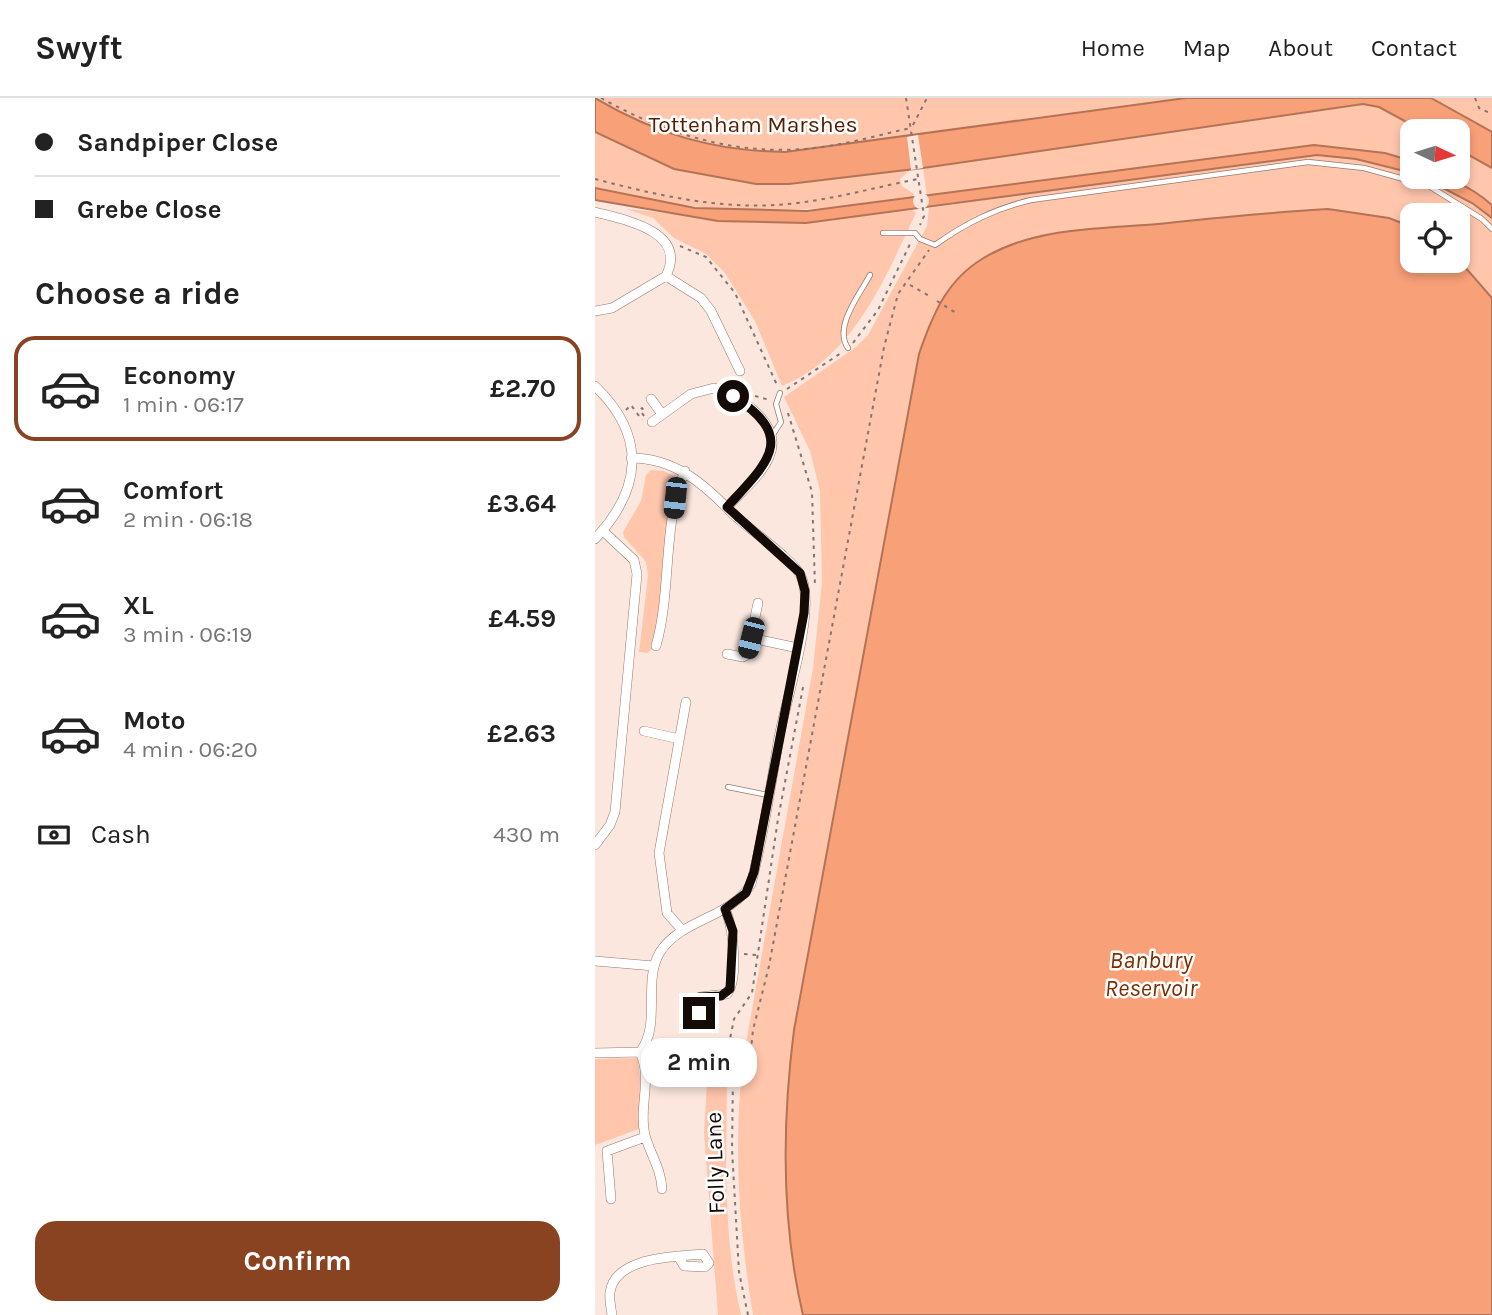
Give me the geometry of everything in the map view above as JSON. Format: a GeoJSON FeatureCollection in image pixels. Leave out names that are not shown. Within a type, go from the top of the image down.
{"type":"FeatureCollection","features":[{"type":"Feature","properties":{"kind":"street"},"geometry":{"type":"LineString","coordinates":[[595,212],[641,223],[662,237],[671,259],[666,276],[612,309],[595,311]]}},
{"type":"Feature","properties":{"kind":"street"},"geometry":{"type":"LineString","coordinates":[[666,276],[701,298],[711,311],[740,371]]}},
{"type":"Feature","properties":{"kind":"street"},"geometry":{"type":"LineString","coordinates":[[595,386],[620,415],[631,458],[632,475],[625,501],[595,539]]}},
{"type":"Feature","properties":{"kind":"street"},"geometry":{"type":"LineString","coordinates":[[649,424],[691,394],[714,388],[752,408],[771,436],[773,445],[767,461],[727,507]]}},
{"type":"Feature","properties":{"kind":"street"},"geometry":{"type":"LineString","coordinates":[[652,399],[662,414]]}},
{"type":"Feature","properties":{"kind":"street"},"geometry":{"type":"LineString","coordinates":[[631,458],[685,471],[800,573],[805,597],[798,648],[751,884],[737,901],[682,930],[661,952],[654,966],[647,1042],[640,1052]]}},
{"type":"Feature","properties":{"kind":"street"},"geometry":{"type":"LineString","coordinates":[[656,646],[664,617],[675,498],[685,471]]}},
{"type":"Feature","properties":{"kind":"street"},"geometry":{"type":"LineString","coordinates":[[595,845],[610,825],[617,794],[637,574],[634,560],[603,530]]}},
{"type":"Feature","properties":{"kind":"street"},"geometry":{"type":"LineString","coordinates":[[727,654],[745,657],[758,603]]}},
{"type":"Feature","properties":{"kind":"street"},"geometry":{"type":"LineString","coordinates":[[751,638],[798,648]]}},
{"type":"Feature","properties":{"kind":"street"},"geometry":{"type":"LineString","coordinates":[[682,930],[667,913],[660,853],[686,702]]}},
{"type":"Feature","properties":{"kind":"street"},"geometry":{"type":"LineString","coordinates":[[644,731],[679,739]]}},
{"type":"Feature","properties":{"kind":"street"},"geometry":{"type":"LineString","coordinates":[[699,1013],[700,997],[721,996],[730,989],[732,983],[733,931],[725,909]]}},
{"type":"Feature","properties":{"kind":"street"},"geometry":{"type":"LineString","coordinates":[[595,961],[654,966]]}},
{"type":"Feature","properties":{"kind":"street"},"geometry":{"type":"LineString","coordinates":[[595,1053],[640,1052]]}},
{"type":"Feature","properties":{"kind":"street"},"geometry":{"type":"LineString","coordinates":[[640,1052],[647,1071],[645,1137],[659,1164],[662,1189]]}},
{"type":"Feature","properties":{"kind":"street"},"geometry":{"type":"LineString","coordinates":[[611,1199],[607,1151],[645,1137]]}},
{"type":"Feature","properties":{"kind":"street"},"geometry":{"type":"LineString","coordinates":[[612,1315],[610,1293],[617,1277],[625,1269],[678,1256]]}},
{"type":"Feature","properties":{"kind":"lane"},"geometry":{"type":"LineString","coordinates":[[883,233],[915,233],[920,239],[935,245],[969,221],[995,209],[1031,200],[1308,162],[1364,168],[1429,186],[1482,219],[1492,229]]}},
{"type":"Feature","properties":{"kind":"lane"},"geometry":{"type":"LineString","coordinates":[[848,348],[843,337],[845,323],[870,275]]}},
{"type":"Feature","properties":{"kind":"lane"},"geometry":{"type":"LineString","coordinates":[[771,436],[781,424],[776,401],[779,390]]}},
{"type":"Feature","properties":{"kind":"lane"},"geometry":{"type":"LineString","coordinates":[[729,787],[768,795]]}},
{"type":"Feature","properties":{"kind":"lane"},"geometry":{"type":"LineString","coordinates":[[640,1052],[662,1048]]}},
{"type":"Feature","properties":{"kind":"path"},"geometry":{"type":"LineString","coordinates":[[601,98],[637,118],[695,139],[752,149],[823,147],[912,128]]}},
{"type":"Feature","properties":{"kind":"path"},"geometry":{"type":"LineString","coordinates":[[779,390],[848,348],[860,337],[878,310],[924,216],[906,98]]}},
{"type":"Feature","properties":{"kind":"path"},"geometry":{"type":"LineString","coordinates":[[912,128],[927,98]]}},
{"type":"Feature","properties":{"kind":"path"},"geometry":{"type":"LineString","coordinates":[[1475,98],[1479,108],[1492,114]]}},
{"type":"Feature","properties":{"kind":"path"},"geometry":{"type":"LineString","coordinates":[[595,179],[650,194],[720,204],[793,204],[854,194],[918,179]]}},
{"type":"Feature","properties":{"kind":"path"},"geometry":{"type":"LineString","coordinates":[[749,1069],[753,1030],[771,952],[884,347],[898,294],[935,245]]}},
{"type":"Feature","properties":{"kind":"path"},"geometry":{"type":"LineString","coordinates":[[680,246],[706,257],[735,293],[779,390],[812,492],[814,591]]}},
{"type":"Feature","properties":{"kind":"path"},"geometry":{"type":"LineString","coordinates":[[910,285],[931,297]]}},
{"type":"Feature","properties":{"kind":"path"},"geometry":{"type":"LineString","coordinates":[[937,301],[956,313]]}},
{"type":"Feature","properties":{"kind":"path"},"geometry":{"type":"LineString","coordinates":[[754,396],[776,401]]}},
{"type":"Feature","properties":{"kind":"path"},"geometry":{"type":"LineString","coordinates":[[620,415],[631,405],[649,424]]}},
{"type":"Feature","properties":{"kind":"path"},"geometry":{"type":"LineString","coordinates":[[647,1042],[694,1049],[726,1059],[734,1019],[752,993],[778,819],[805,676]]}},
{"type":"Feature","properties":{"kind":"path"},"geometry":{"type":"LineString","coordinates":[[750,955],[757,955]]}},
{"type":"Feature","properties":{"kind":"path"},"geometry":{"type":"LineString","coordinates":[[662,1048],[694,1049]]}},
{"type":"Feature","properties":{"kind":"path","name":"Folly Lane"},"geometry":{"type":"LineString","coordinates":[[726,1059],[733,1078],[732,1149],[740,1272],[748,1315]]}},
{"type":"Feature","properties":{"kind":"green space","name":"Tottenham Marshes"},"geometry":{"type":"Polygon","coordinates":[[[595,98],[1186,98],[785,152],[734,148],[686,138],[640,121],[595,98]]]}},
{"type":"Feature","properties":{"kind":"green space"},"geometry":{"type":"Polygon","coordinates":[[[1431,98],[1492,98],[1492,132],[1470,119],[1431,98]]]}},
{"type":"Feature","properties":{"kind":"green space"},"geometry":{"type":"Polygon","coordinates":[[[1363,104],[1379,107],[1401,119],[1400,157],[1385,153],[1314,145],[927,196],[923,168],[1363,104]]]}},
{"type":"Feature","properties":{"kind":"green space"},"geometry":{"type":"Polygon","coordinates":[[[595,132],[674,169],[756,184],[789,184],[910,170],[900,179],[902,186],[914,194],[912,198],[792,210],[713,208],[635,197],[595,188],[595,132]]]}},
{"type":"Feature","properties":{"kind":"green space"},"geometry":{"type":"Polygon","coordinates":[[[1317,155],[1356,159],[1400,169],[1400,189],[1448,189],[1469,203],[1400,203],[1400,223],[1336,211],[1289,211],[955,281],[933,314],[919,354],[794,1030],[785,1151],[803,1315],[753,1315],[739,1188],[738,1124],[743,1060],[813,668],[822,582],[820,491],[810,451],[784,397],[856,347],[868,335],[927,226],[929,208],[1267,159],[1317,155]]]}},
{"type":"Feature","properties":{"kind":"green space"},"geometry":{"type":"Polygon","coordinates":[[[1470,156],[1492,168],[1492,205],[1466,189],[1470,189],[1470,156]]]}},
{"type":"Feature","properties":{"kind":"green space"},"geometry":{"type":"Polygon","coordinates":[[[1470,204],[1492,218],[1492,298],[1470,273],[1470,204]]]}},
{"type":"Feature","properties":{"kind":"green space"},"geometry":{"type":"Polygon","coordinates":[[[626,209],[766,223],[806,223],[912,210],[916,213],[879,289],[848,336],[829,356],[807,373],[782,386],[755,321],[725,273],[706,254],[674,238],[653,218],[626,209]]]}},
{"type":"Feature","properties":{"kind":"green space"},"geometry":{"type":"Polygon","coordinates":[[[651,470],[664,471],[681,480],[656,646],[647,653],[639,652],[648,576],[646,562],[624,537],[623,532],[641,501],[646,475],[651,470]]]}},
{"type":"Feature","properties":{"kind":"green space"},"geometry":{"type":"Polygon","coordinates":[[[638,1058],[641,1088],[639,1129],[595,1145],[595,1059],[638,1058]]]}},
{"type":"Feature","properties":{"kind":"green space"},"geometry":{"type":"Polygon","coordinates":[[[703,1063],[715,1065],[727,1079],[728,1227],[741,1315],[718,1315],[704,1133],[707,1081],[700,1070],[703,1063]]]}},
{"type":"Feature","properties":{"kind":"water"},"geometry":{"type":"Polygon","coordinates":[[[595,98],[640,121],[686,138],[734,148],[785,152],[1186,98],[1431,98],[1469,119],[1401,119],[1379,107],[1363,104],[923,168],[789,184],[756,184],[674,169],[595,132],[595,98]]]}},
{"type":"Feature","properties":{"kind":"water"},"geometry":{"type":"Polygon","coordinates":[[[1470,120],[1492,132],[1492,168],[1470,156],[1470,120]]]}},
{"type":"Feature","properties":{"kind":"water"},"geometry":{"type":"Polygon","coordinates":[[[1314,145],[1385,153],[1400,157],[1400,170],[1356,159],[1317,155],[806,223],[718,221],[595,200],[595,188],[695,208],[807,211],[1314,145]]]}},
{"type":"Feature","properties":{"kind":"water"},"geometry":{"type":"Polygon","coordinates":[[[1445,189],[1470,189],[1492,205],[1492,218],[1472,203],[1445,189]]]}},
{"type":"Feature","properties":{"kind":"water","name":"Banbury Reservoir"},"geometry":{"type":"Polygon","coordinates":[[[1328,209],[1389,218],[1400,222],[1400,273],[1470,273],[1492,298],[1492,1315],[803,1315],[787,1209],[787,1101],[794,1030],[919,354],[929,326],[942,300],[969,268],[1002,249],[1023,241],[1067,231],[1328,209]]]}},
{"type":"Feature","properties":{"kind":"pier"},"geometry":{"type":"Polygon","coordinates":[[[918,135],[923,168],[911,170],[907,137],[918,135]]]}},
{"type":"Feature","properties":{"kind":"pier"},"geometry":{"type":"Polygon","coordinates":[[[921,193],[927,195],[927,207],[921,209],[915,207],[913,201],[915,195],[921,193]]]}},
{"type":"Feature","properties":{"kind":"route"},"geometry":{"type":"LineString","coordinates":[[699,1013],[700,997],[711,998],[726,994],[732,983],[733,931],[725,909],[746,893],[751,884],[798,648],[805,597],[800,573],[791,562],[749,530],[727,507],[761,470],[773,445],[770,431],[764,421],[752,408],[733,396]]}}]}
